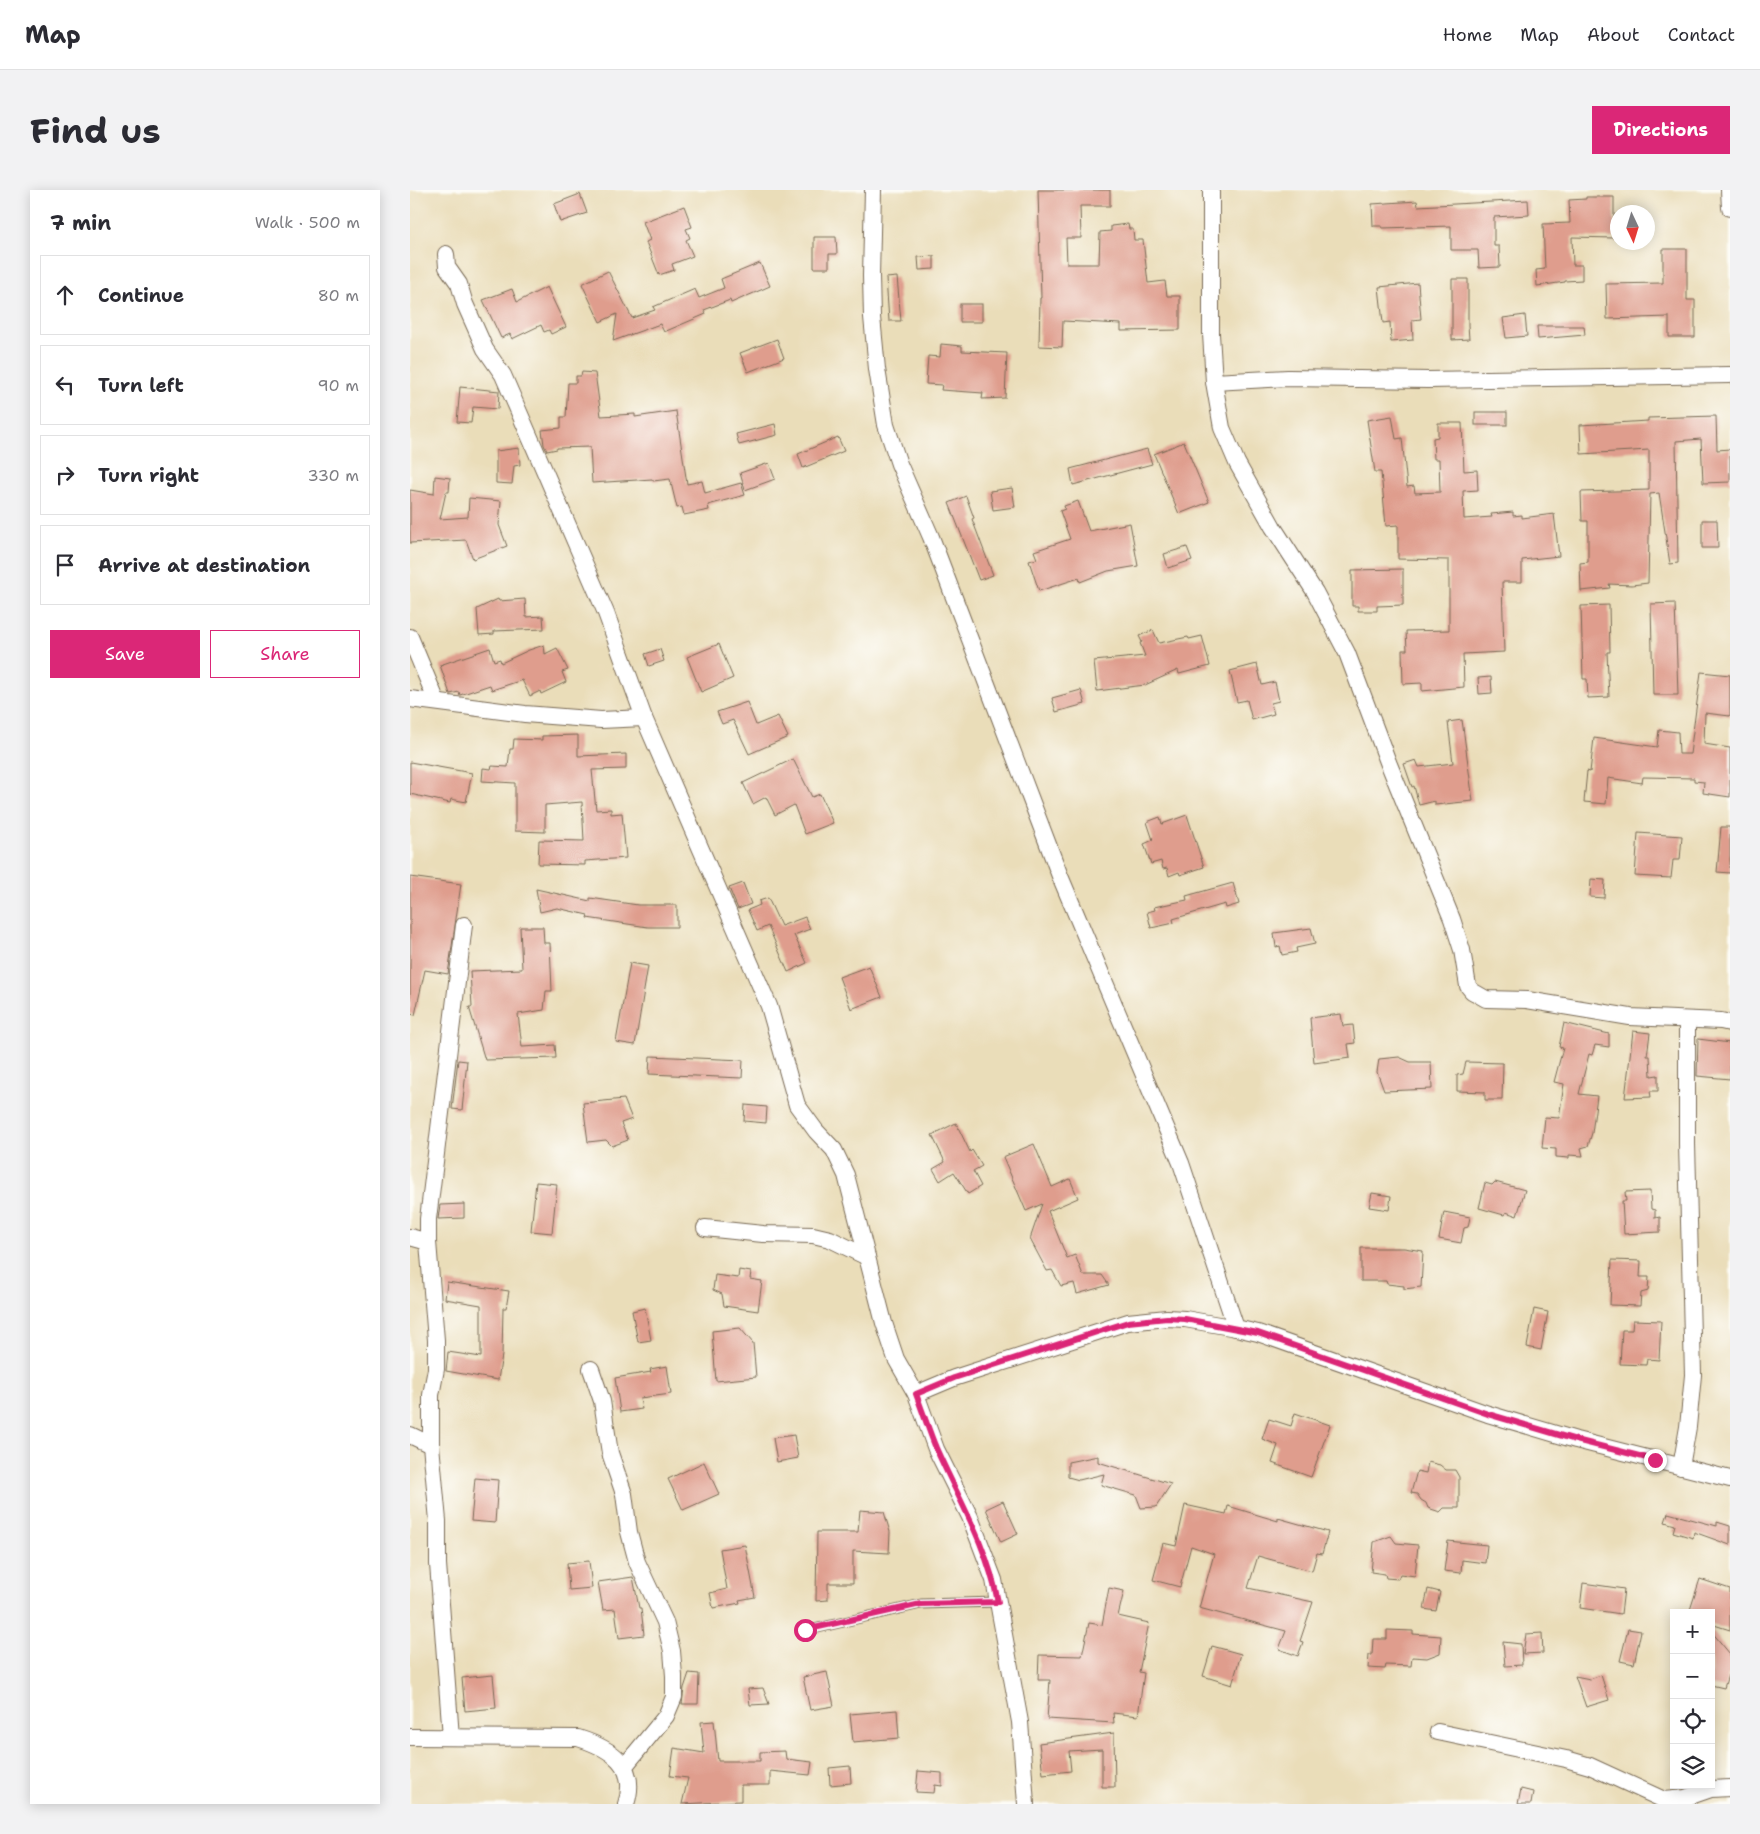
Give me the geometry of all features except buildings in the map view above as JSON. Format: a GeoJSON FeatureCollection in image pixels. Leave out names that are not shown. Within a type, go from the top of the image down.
{"type":"FeatureCollection","features":[{"type":"Feature","properties":{"kind":"street"},"geometry":{"type":"LineString","coordinates":[[873,190],[870,276],[872,317],[877,368],[886,425],[899,464],[931,537],[1060,876],[1181,1163],[1236,1328]]}},
{"type":"Feature","properties":{"kind":"street"},"geometry":{"type":"LineString","coordinates":[[1211,190],[1211,334],[1214,382],[1222,428],[1237,463],[1273,527],[1315,592],[1348,653],[1381,744],[1452,919],[1462,950],[1468,986],[1472,992],[1480,997],[1492,1000],[1527,1000],[1630,1017],[1730,1023]]}},
{"type":"Feature","properties":{"kind":"street"},"geometry":{"type":"LineString","coordinates":[[1729,190],[1730,208]]}},
{"type":"Feature","properties":{"kind":"street"},"geometry":{"type":"LineString","coordinates":[[446,254],[447,267],[459,284],[465,304],[485,349],[503,375],[602,604],[644,718],[769,1006],[798,1105],[816,1131],[834,1150],[846,1175],[888,1337],[896,1360],[916,1394],[936,1449],[970,1517],[994,1580],[1020,1722],[1026,1804]]}},
{"type":"Feature","properties":{"kind":"street"},"geometry":{"type":"LineString","coordinates":[[1214,382],[1288,378],[1428,380],[1730,375]]}},
{"type":"Feature","properties":{"kind":"street"},"geometry":{"type":"LineString","coordinates":[[410,637],[436,702]]}},
{"type":"Feature","properties":{"kind":"street"},"geometry":{"type":"LineString","coordinates":[[410,699],[525,714],[601,720],[644,718]]}},
{"type":"Feature","properties":{"kind":"street"},"geometry":{"type":"LineString","coordinates":[[450,1737],[432,1446],[431,1395],[436,1369],[436,1340],[428,1220],[464,925]]}},
{"type":"Feature","properties":{"kind":"street"},"geometry":{"type":"LineString","coordinates":[[1680,1467],[1688,1427],[1693,1375],[1687,1144],[1687,1020]]}},
{"type":"Feature","properties":{"kind":"street"},"geometry":{"type":"LineString","coordinates":[[705,1228],[762,1234],[813,1235],[830,1238],[867,1257]]}},
{"type":"Feature","properties":{"kind":"street"},"geometry":{"type":"LineString","coordinates":[[410,1237],[428,1242]]}},
{"type":"Feature","properties":{"kind":"street"},"geometry":{"type":"LineString","coordinates":[[916,1394],[954,1378],[1128,1322],[1167,1318],[1185,1319],[1258,1333],[1488,1414],[1576,1440],[1730,1479]]}},
{"type":"Feature","properties":{"kind":"street"},"geometry":{"type":"LineString","coordinates":[[591,1369],[602,1401],[610,1453],[624,1494],[629,1532],[637,1562],[664,1622],[672,1651],[674,1697],[666,1716],[624,1767]]}},
{"type":"Feature","properties":{"kind":"street"},"geometry":{"type":"LineString","coordinates":[[410,1435],[432,1446]]}},
{"type":"Feature","properties":{"kind":"street"},"geometry":{"type":"LineString","coordinates":[[1438,1732],[1566,1759],[1590,1766],[1664,1800],[1684,1798],[1712,1789],[1730,1788]]}},
{"type":"Feature","properties":{"kind":"street"},"geometry":{"type":"LineString","coordinates":[[410,1737],[578,1738],[612,1752],[624,1767],[628,1777],[630,1794],[626,1804]]}},
{"type":"Feature","properties":{"kind":"lane"},"geometry":{"type":"LineString","coordinates":[[805,1630],[921,1604],[998,1602]]}},
{"type":"Feature","properties":{"kind":"route"},"geometry":{"type":"LineString","coordinates":[[805,1630],[921,1604],[998,1602],[994,1580],[970,1517],[936,1449],[916,1394],[954,1378],[1128,1322],[1167,1318],[1185,1319],[1258,1333],[1488,1414],[1576,1440],[1655,1460]]}}]}
